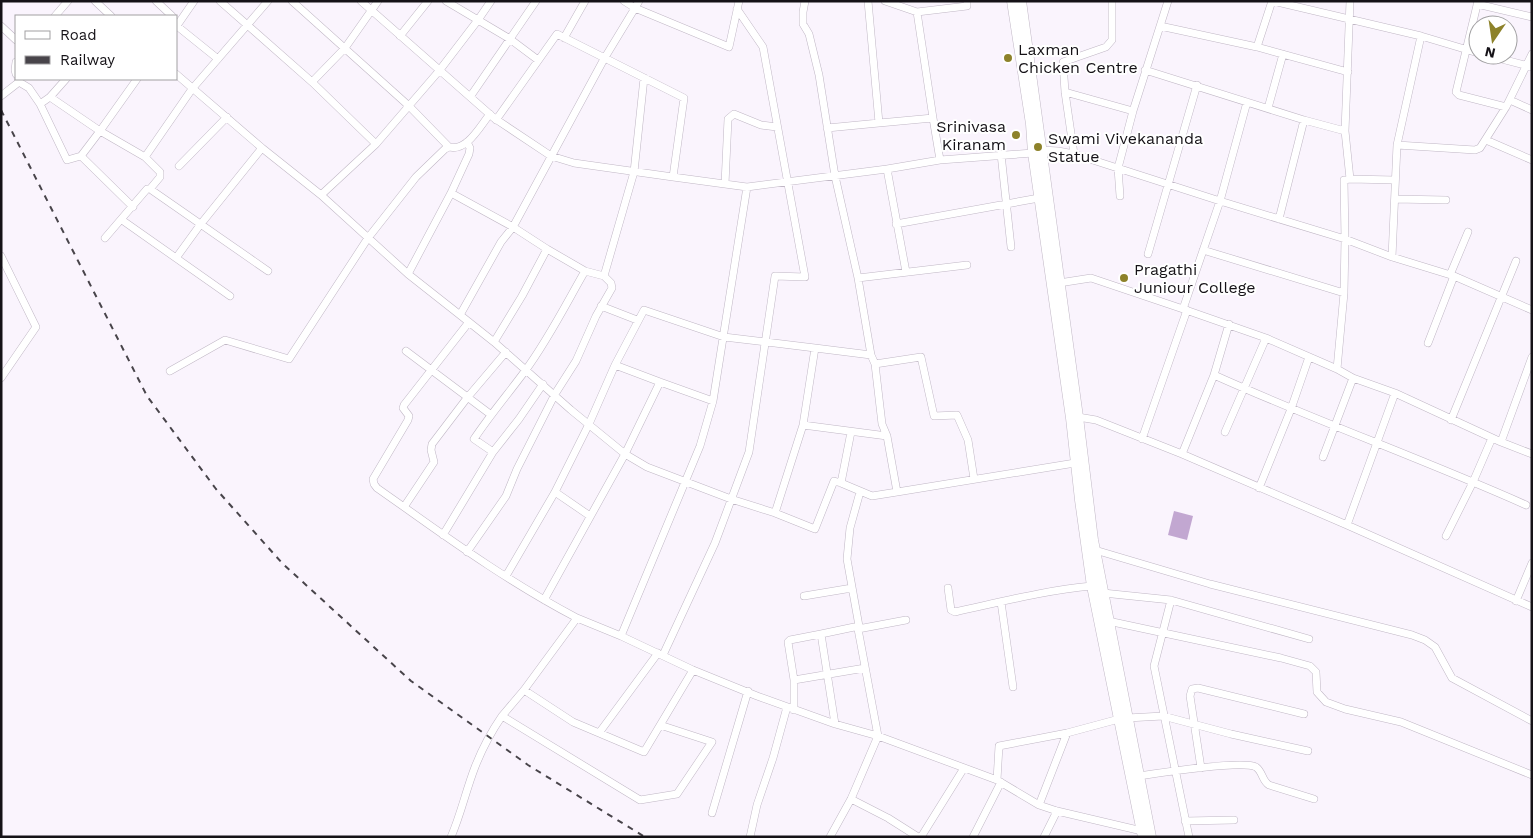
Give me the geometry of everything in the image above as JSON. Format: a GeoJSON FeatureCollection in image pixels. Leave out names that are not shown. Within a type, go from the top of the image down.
{"type":"FeatureCollection","features":[{"type":"Feature","properties":{"kind":"main road"},"geometry":{"type":"LineString","coordinates":[[1012,1],[1030,124],[1038,152],[1039,198],[1071,418],[1075,463],[1092,586],[1123,719],[1139,776],[1145,835]]}},
{"type":"Feature","properties":{"kind":"main road"},"geometry":{"type":"LineString","coordinates":[[1021,1],[1038,152],[1059,283],[1095,550],[1123,719],[1145,835]]}},
{"type":"Feature","properties":{"kind":"street"},"geometry":{"type":"LineString","coordinates":[[56,15],[68,1]]}},
{"type":"Feature","properties":{"kind":"street"},"geometry":{"type":"LineString","coordinates":[[95,1],[111,15]]}},
{"type":"Feature","properties":{"kind":"street"},"geometry":{"type":"LineString","coordinates":[[156,1],[171,15]]}},
{"type":"Feature","properties":{"kind":"street"},"geometry":{"type":"LineString","coordinates":[[178,23],[194,1]]}},
{"type":"Feature","properties":{"kind":"street"},"geometry":{"type":"LineString","coordinates":[[220,1],[312,82],[376,144]]}},
{"type":"Feature","properties":{"kind":"street"},"geometry":{"type":"LineString","coordinates":[[145,157],[192,89],[268,1]]}},
{"type":"Feature","properties":{"kind":"street"},"geometry":{"type":"LineString","coordinates":[[292,1],[409,106],[449,146],[454,148],[468,145],[493,117],[557,34],[684,98],[673,177]]}},
{"type":"Feature","properties":{"kind":"street"},"geometry":{"type":"LineString","coordinates":[[361,1],[493,117],[551,156],[574,163],[747,187],[887,169],[940,160],[1058,151],[1074,154],[1345,239],[1392,257],[1452,276],[1532,310]]}},
{"type":"Feature","properties":{"kind":"street"},"geometry":{"type":"LineString","coordinates":[[312,82],[345,48],[378,1]]}},
{"type":"Feature","properties":{"kind":"street"},"geometry":{"type":"LineString","coordinates":[[400,36],[428,1]]}},
{"type":"Feature","properties":{"kind":"street"},"geometry":{"type":"LineString","coordinates":[[321,195],[376,144],[439,71],[491,1]]}},
{"type":"Feature","properties":{"kind":"street"},"geometry":{"type":"LineString","coordinates":[[470,97],[536,1]]}},
{"type":"Feature","properties":{"kind":"street"},"geometry":{"type":"LineString","coordinates":[[564,38],[585,1]]}},
{"type":"Feature","properties":{"kind":"street"},"geometry":{"type":"LineString","coordinates":[[624,1],[637,5],[729,47],[738,5]]}},
{"type":"Feature","properties":{"kind":"street"},"geometry":{"type":"LineString","coordinates":[[805,1],[803,24],[809,34],[819,75],[836,176],[858,278],[871,355],[875,364],[882,424],[897,492]]}},
{"type":"Feature","properties":{"kind":"street"},"geometry":{"type":"LineString","coordinates":[[868,1],[879,123]]}},
{"type":"Feature","properties":{"kind":"street"},"geometry":{"type":"LineString","coordinates":[[885,1],[916,12],[968,6],[967,1]]}},
{"type":"Feature","properties":{"kind":"street"},"geometry":{"type":"LineString","coordinates":[[1074,154],[1065,92],[1063,62],[1106,47],[1112,40],[1112,1]]}},
{"type":"Feature","properties":{"kind":"street"},"geometry":{"type":"LineString","coordinates":[[1120,196],[1118,168],[1132,111],[1168,1]]}},
{"type":"Feature","properties":{"kind":"street"},"geometry":{"type":"LineString","coordinates":[[1257,47],[1272,1],[1421,36],[1468,51]]}},
{"type":"Feature","properties":{"kind":"street"},"geometry":{"type":"LineString","coordinates":[[1350,1],[1345,131],[1350,179]]}},
{"type":"Feature","properties":{"kind":"street"},"geometry":{"type":"LineString","coordinates":[[449,2],[510,39],[538,60]]}},
{"type":"Feature","properties":{"kind":"street"},"geometry":{"type":"LineString","coordinates":[[1532,17],[1478,3],[1456,89],[1457,94],[1508,103],[1532,110]]}},
{"type":"Feature","properties":{"kind":"street"},"geometry":{"type":"LineString","coordinates":[[460,315],[501,242],[513,227],[604,59],[637,5]]}},
{"type":"Feature","properties":{"kind":"street"},"geometry":{"type":"LineString","coordinates":[[600,733],[660,654],[716,544],[749,452],[775,276],[805,277],[763,47],[738,5]]}},
{"type":"Feature","properties":{"kind":"street"},"geometry":{"type":"LineString","coordinates":[[916,12],[940,160]]}},
{"type":"Feature","properties":{"kind":"street"},"geometry":{"type":"LineString","coordinates":[[178,25],[218,59]]}},
{"type":"Feature","properties":{"kind":"street"},"geometry":{"type":"LineString","coordinates":[[1,26],[15,39]]}},
{"type":"Feature","properties":{"kind":"street"},"geometry":{"type":"LineString","coordinates":[[1160,26],[1257,47],[1348,72]]}},
{"type":"Feature","properties":{"kind":"street"},"geometry":{"type":"LineString","coordinates":[[1392,257],[1397,144],[1421,36]]}},
{"type":"Feature","properties":{"kind":"street"},"geometry":{"type":"LineString","coordinates":[[1268,108],[1283,54]]}},
{"type":"Feature","properties":{"kind":"street"},"geometry":{"type":"LineString","coordinates":[[1397,144],[1474,150],[1480,148],[1529,66],[1532,54]]}},
{"type":"Feature","properties":{"kind":"street"},"geometry":{"type":"LineString","coordinates":[[1145,70],[1345,131]]}},
{"type":"Feature","properties":{"kind":"street"},"geometry":{"type":"LineString","coordinates":[[178,76],[262,148],[321,195],[408,274],[494,342],[625,454],[647,467],[731,499],[775,512],[815,529],[834,481],[860,492],[877,496],[1075,463]]}},
{"type":"Feature","properties":{"kind":"street"},"geometry":{"type":"LineString","coordinates":[[604,276],[634,172],[644,78]]}},
{"type":"Feature","properties":{"kind":"street"},"geometry":{"type":"LineString","coordinates":[[1,96],[18,80],[29,88],[40,104],[65,158],[69,160],[81,156],[136,80]]}},
{"type":"Feature","properties":{"kind":"street"},"geometry":{"type":"LineString","coordinates":[[40,104],[50,97],[65,80]]}},
{"type":"Feature","properties":{"kind":"street"},"geometry":{"type":"LineString","coordinates":[[1148,254],[1197,85]]}},
{"type":"Feature","properties":{"kind":"street"},"geometry":{"type":"LineString","coordinates":[[1065,92],[1132,111]]}},
{"type":"Feature","properties":{"kind":"street"},"geometry":{"type":"LineString","coordinates":[[50,97],[100,131],[145,157],[160,172],[160,177],[105,238]]}},
{"type":"Feature","properties":{"kind":"street"},"geometry":{"type":"LineString","coordinates":[[1142,439],[1220,201],[1247,102]]}},
{"type":"Feature","properties":{"kind":"street"},"geometry":{"type":"LineString","coordinates":[[726,184],[728,119],[734,114],[761,125],[777,127]]}},
{"type":"Feature","properties":{"kind":"street"},"geometry":{"type":"LineString","coordinates":[[179,166],[226,117]]}},
{"type":"Feature","properties":{"kind":"street"},"geometry":{"type":"LineString","coordinates":[[827,128],[933,118]]}},
{"type":"Feature","properties":{"kind":"street"},"geometry":{"type":"LineString","coordinates":[[1279,219],[1304,120]]}},
{"type":"Feature","properties":{"kind":"street"},"geometry":{"type":"LineString","coordinates":[[1486,140],[1532,160]]}},
{"type":"Feature","properties":{"kind":"street"},"geometry":{"type":"LineString","coordinates":[[408,274],[452,193],[469,154],[468,145]]}},
{"type":"Feature","properties":{"kind":"street"},"geometry":{"type":"LineString","coordinates":[[170,370],[225,340],[289,359],[370,240],[416,177],[449,146]]}},
{"type":"Feature","properties":{"kind":"street"},"geometry":{"type":"LineString","coordinates":[[176,258],[262,148]]}},
{"type":"Feature","properties":{"kind":"street"},"geometry":{"type":"LineString","coordinates":[[1001,154],[1011,247]]}},
{"type":"Feature","properties":{"kind":"street"},"geometry":{"type":"LineString","coordinates":[[81,156],[133,207]]}},
{"type":"Feature","properties":{"kind":"street"},"geometry":{"type":"LineString","coordinates":[[887,169],[906,272]]}},
{"type":"Feature","properties":{"kind":"street"},"geometry":{"type":"LineString","coordinates":[[1337,369],[1344,293],[1343,183],[1345,180],[1350,179],[1395,180]]}},
{"type":"Feature","properties":{"kind":"street"},"geometry":{"type":"LineString","coordinates":[[621,636],[700,446],[713,401],[747,187]]}},
{"type":"Feature","properties":{"kind":"street"},"geometry":{"type":"LineString","coordinates":[[150,189],[268,272]]}},
{"type":"Feature","properties":{"kind":"street"},"geometry":{"type":"LineString","coordinates":[[452,193],[513,227],[585,271],[604,276],[612,286],[576,362],[555,394],[517,469],[506,496],[467,552]]}},
{"type":"Feature","properties":{"kind":"street"},"geometry":{"type":"LineString","coordinates":[[896,224],[1039,198]]}},
{"type":"Feature","properties":{"kind":"street"},"geometry":{"type":"LineString","coordinates":[[1395,199],[1446,200]]}},
{"type":"Feature","properties":{"kind":"street"},"geometry":{"type":"LineString","coordinates":[[122,220],[230,296]]}},
{"type":"Feature","properties":{"kind":"street"},"geometry":{"type":"LineString","coordinates":[[1428,343],[1468,232]]}},
{"type":"Feature","properties":{"kind":"street"},"geometry":{"type":"LineString","coordinates":[[494,342],[522,296],[547,249]]}},
{"type":"Feature","properties":{"kind":"street"},"geometry":{"type":"LineString","coordinates":[[1203,250],[1344,293]]}},
{"type":"Feature","properties":{"kind":"street"},"geometry":{"type":"LineString","coordinates":[[1,256],[36,327],[1,378]]}},
{"type":"Feature","properties":{"kind":"street"},"geometry":{"type":"LineString","coordinates":[[1451,420],[1516,261]]}},
{"type":"Feature","properties":{"kind":"street"},"geometry":{"type":"LineString","coordinates":[[858,278],[967,265]]}},
{"type":"Feature","properties":{"kind":"street"},"geometry":{"type":"LineString","coordinates":[[493,452],[474,439],[490,414],[526,370],[585,271]]}},
{"type":"Feature","properties":{"kind":"street"},"geometry":{"type":"LineString","coordinates":[[1059,283],[1092,278],[1229,324],[1266,338],[1354,378],[1395,393],[1451,420],[1532,454]]}},
{"type":"Feature","properties":{"kind":"street"},"geometry":{"type":"LineString","coordinates":[[601,306],[637,320]]}},
{"type":"Feature","properties":{"kind":"street"},"geometry":{"type":"LineString","coordinates":[[506,576],[555,492],[637,320],[644,310],[724,338],[871,355]]}},
{"type":"Feature","properties":{"kind":"street"},"geometry":{"type":"LineString","coordinates":[[468,322],[404,406],[403,408],[409,416],[408,420],[373,479],[377,488],[467,552],[544,600],[578,618],[693,670],[794,710],[878,736],[999,781],[1039,805],[1145,835]]}},
{"type":"Feature","properties":{"kind":"street"},"geometry":{"type":"LineString","coordinates":[[1182,454],[1214,375],[1229,324]]}},
{"type":"Feature","properties":{"kind":"street"},"geometry":{"type":"LineString","coordinates":[[1225,432],[1266,338]]}},
{"type":"Feature","properties":{"kind":"street"},"geometry":{"type":"LineString","coordinates":[[775,512],[803,425],[815,348]]}},
{"type":"Feature","properties":{"kind":"street"},"geometry":{"type":"LineString","coordinates":[[406,351],[490,414]]}},
{"type":"Feature","properties":{"kind":"street"},"geometry":{"type":"LineString","coordinates":[[404,506],[434,462],[430,450],[432,444],[467,398],[506,352]]}},
{"type":"Feature","properties":{"kind":"street"},"geometry":{"type":"LineString","coordinates":[[875,364],[921,357],[934,416],[957,415],[968,440],[974,479]]}},
{"type":"Feature","properties":{"kind":"street"},"geometry":{"type":"LineString","coordinates":[[1259,488],[1291,409],[1309,357]]}},
{"type":"Feature","properties":{"kind":"street"},"geometry":{"type":"LineString","coordinates":[[1501,442],[1532,358]]}},
{"type":"Feature","properties":{"kind":"street"},"geometry":{"type":"LineString","coordinates":[[615,365],[713,401]]}},
{"type":"Feature","properties":{"kind":"street"},"geometry":{"type":"LineString","coordinates":[[1214,375],[1291,409],[1526,505]]}},
{"type":"Feature","properties":{"kind":"street"},"geometry":{"type":"LineString","coordinates":[[1323,456],[1354,378]]}},
{"type":"Feature","properties":{"kind":"street"},"geometry":{"type":"LineString","coordinates":[[544,600],[625,454],[660,382]]}},
{"type":"Feature","properties":{"kind":"street"},"geometry":{"type":"LineString","coordinates":[[443,535],[493,452],[520,419],[543,384]]}},
{"type":"Feature","properties":{"kind":"street"},"geometry":{"type":"LineString","coordinates":[[1347,525],[1395,393]]}},
{"type":"Feature","properties":{"kind":"street"},"geometry":{"type":"LineString","coordinates":[[1078,417],[1096,420],[1182,454],[1532,607]]}},
{"type":"Feature","properties":{"kind":"street"},"geometry":{"type":"LineString","coordinates":[[803,425],[886,436]]}},
{"type":"Feature","properties":{"kind":"street"},"geometry":{"type":"LineString","coordinates":[[841,483],[851,432]]}},
{"type":"Feature","properties":{"kind":"street"},"geometry":{"type":"LineString","coordinates":[[1446,536],[1492,438]]}},
{"type":"Feature","properties":{"kind":"street"},"geometry":{"type":"LineString","coordinates":[[555,492],[590,516]]}},
{"type":"Feature","properties":{"kind":"street"},"geometry":{"type":"LineString","coordinates":[[794,710],[794,680],[788,642],[790,640],[859,626],[847,559],[847,543],[860,492]]}},
{"type":"Feature","properties":{"kind":"street"},"geometry":{"type":"LineString","coordinates":[[1095,550],[1210,584],[1412,635],[1425,640],[1434,647],[1452,678],[1532,721]]}},
{"type":"Feature","properties":{"kind":"street"},"geometry":{"type":"LineString","coordinates":[[1516,601],[1532,563]]}},
{"type":"Feature","properties":{"kind":"street"},"geometry":{"type":"LineString","coordinates":[[948,588],[951,610],[953,612],[1072,588],[1092,586]]}},
{"type":"Feature","properties":{"kind":"street"},"geometry":{"type":"LineString","coordinates":[[804,596],[852,588]]}},
{"type":"Feature","properties":{"kind":"street"},"geometry":{"type":"LineString","coordinates":[[1103,593],[1171,600],[1309,639]]}},
{"type":"Feature","properties":{"kind":"street"},"geometry":{"type":"LineString","coordinates":[[1171,600],[1154,666],[1189,837]]}},
{"type":"Feature","properties":{"kind":"street"},"geometry":{"type":"LineString","coordinates":[[1001,602],[1013,688]]}},
{"type":"Feature","properties":{"kind":"street"},"geometry":{"type":"LineString","coordinates":[[451,837],[463,808],[474,769],[488,737],[502,716],[578,618]]}},
{"type":"Feature","properties":{"kind":"street"},"geometry":{"type":"LineString","coordinates":[[830,837],[851,799],[878,736],[858,629],[906,620]]}},
{"type":"Feature","properties":{"kind":"street"},"geometry":{"type":"LineString","coordinates":[[1108,621],[1281,658],[1310,666],[1316,672],[1317,692],[1326,702],[1402,722],[1532,775]]}},
{"type":"Feature","properties":{"kind":"street"},"geometry":{"type":"LineString","coordinates":[[821,634],[835,724]]}},
{"type":"Feature","properties":{"kind":"street"},"geometry":{"type":"LineString","coordinates":[[794,680],[865,668]]}},
{"type":"Feature","properties":{"kind":"street"},"geometry":{"type":"LineString","coordinates":[[524,690],[573,722],[644,752],[693,670]]}},
{"type":"Feature","properties":{"kind":"street"},"geometry":{"type":"LineString","coordinates":[[1201,768],[1190,696],[1192,689],[1198,688],[1304,714]]}},
{"type":"Feature","properties":{"kind":"street"},"geometry":{"type":"LineString","coordinates":[[712,813],[748,691]]}},
{"type":"Feature","properties":{"kind":"street"},"geometry":{"type":"LineString","coordinates":[[750,837],[757,805],[773,758],[787,707]]}},
{"type":"Feature","properties":{"kind":"street"},"geometry":{"type":"LineString","coordinates":[[502,716],[640,800],[677,794],[712,742],[660,725]]}},
{"type":"Feature","properties":{"kind":"street"},"geometry":{"type":"LineString","coordinates":[[973,837],[999,781],[999,746],[1067,734],[1123,719],[1163,716],[1231,734],[1308,751]]}},
{"type":"Feature","properties":{"kind":"street"},"geometry":{"type":"LineString","coordinates":[[1039,805],[1067,734]]}},
{"type":"Feature","properties":{"kind":"street"},"geometry":{"type":"LineString","coordinates":[[1139,776],[1201,768],[1248,765],[1257,768],[1265,782],[1270,785],[1314,799]]}},
{"type":"Feature","properties":{"kind":"street"},"geometry":{"type":"LineString","coordinates":[[851,799],[920,837],[964,768]]}},
{"type":"Feature","properties":{"kind":"street"},"geometry":{"type":"LineString","coordinates":[[1044,837],[1057,811]]}},
{"type":"Feature","properties":{"kind":"street"},"geometry":{"type":"LineString","coordinates":[[1185,821],[1234,820]]}},
{"type":"Feature","properties":{"kind":"shaded area"},"geometry":{"type":"Polygon","coordinates":[[[1174,511],[1193,516],[1187,540],[1168,535],[1174,511]]]}},
{"type":"Feature","properties":{"kind":"railway"},"geometry":{"type":"LineString","coordinates":[[1,110],[147,396],[216,489],[282,563],[411,681],[528,765],[645,837]]}},
{"type":"Feature","properties":{"kind":"place","name":"Laxman Chicken Centre"},"geometry":{"type":"Point","coordinates":[1008,58]}},
{"type":"Feature","properties":{"kind":"place","name":"Srinivasa Kiranam"},"geometry":{"type":"Point","coordinates":[1016,135]}},
{"type":"Feature","properties":{"kind":"place","name":"Swami Vivekananda Statue"},"geometry":{"type":"Point","coordinates":[1038,147]}},
{"type":"Feature","properties":{"kind":"place","name":"Pragathi Juniour College"},"geometry":{"type":"Point","coordinates":[1124,278]}}]}
